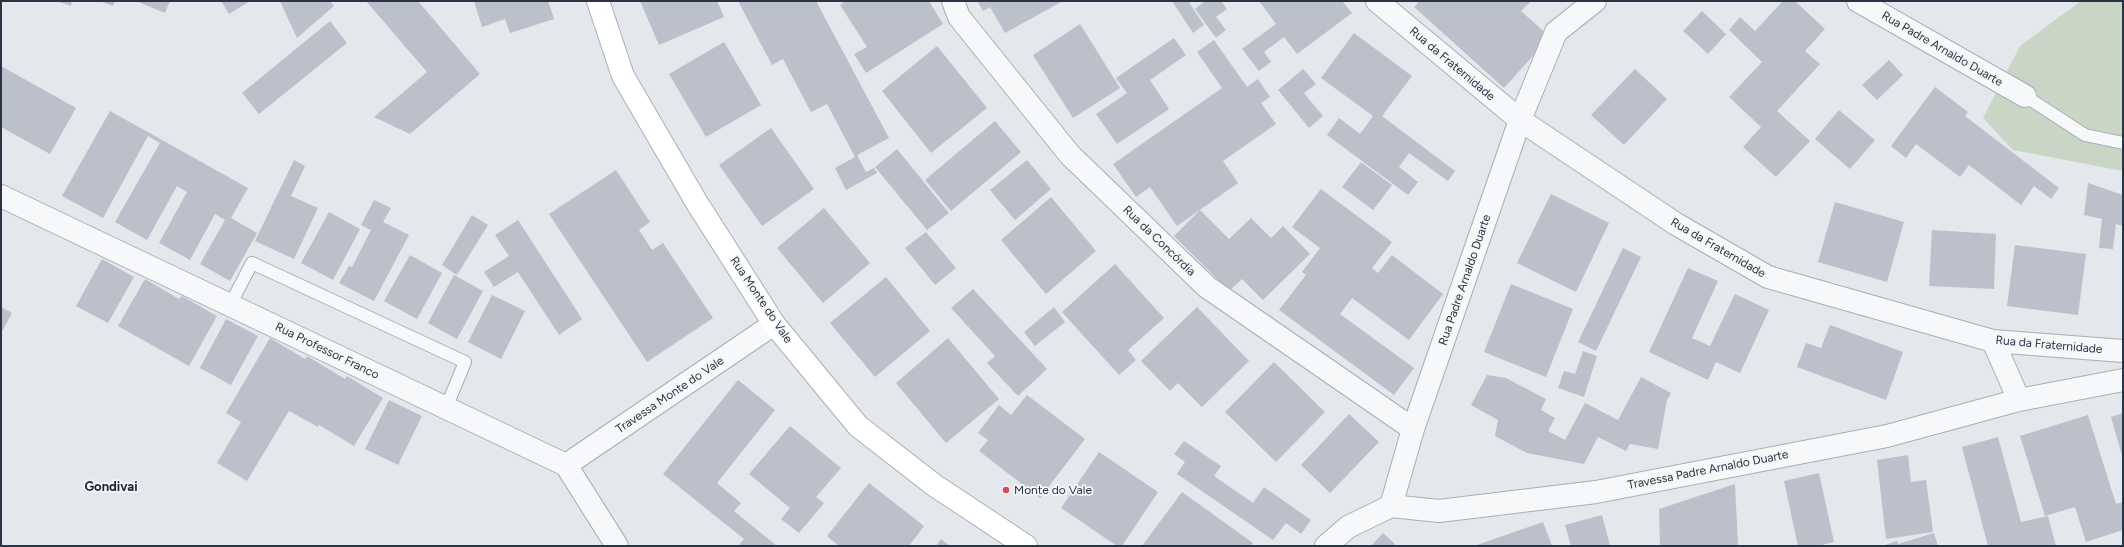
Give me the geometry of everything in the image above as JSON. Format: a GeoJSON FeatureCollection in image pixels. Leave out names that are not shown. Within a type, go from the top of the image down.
{"type":"FeatureCollection","features":[{"type":"Feature","properties":{"kind":"street","name":"Rua Monte do Vale"},"geometry":{"type":"LineString","coordinates":[[598,1],[623,76],[697,203],[774,324],[858,426],[934,485],[1026,546]]}},
{"type":"Feature","properties":{"kind":"street","name":"Rua da Concórdia"},"geometry":{"type":"LineString","coordinates":[[953,1],[959,17],[1070,155],[1207,287],[1413,429]]}},
{"type":"Feature","properties":{"kind":"street","name":"Rua da Fraternidade"},"geometry":{"type":"LineString","coordinates":[[1377,1],[1520,120],[1676,224],[1768,277],[1993,341],[2123,351]]}},
{"type":"Feature","properties":{"kind":"street","name":"Rua Padre Arnaldo Duarte"},"geometry":{"type":"LineString","coordinates":[[1391,506],[1413,429],[1520,120],[1556,32],[1595,1]]}},
{"type":"Feature","properties":{"kind":"street","name":"Rua Padre Arnaldo Duarte"},"geometry":{"type":"LineString","coordinates":[[1858,1],[2025,96]]}},
{"type":"Feature","properties":{"kind":"street","name":"Rua Professor Franco"},"geometry":{"type":"LineString","coordinates":[[1,196],[566,465]]}},
{"type":"Feature","properties":{"kind":"street","name":"Travessa Monte do Vale"},"geometry":{"type":"LineString","coordinates":[[566,465],[774,324]]}},
{"type":"Feature","properties":{"kind":"street"},"geometry":{"type":"LineString","coordinates":[[1993,341],[2019,400]]}},
{"type":"Feature","properties":{"kind":"street","name":"Travessa Padre Arnaldo Duarte"},"geometry":{"type":"LineString","coordinates":[[1391,506],[1439,511],[1596,492],[1887,436],[2019,400],[2123,380]]}},
{"type":"Feature","properties":{"kind":"street"},"geometry":{"type":"LineString","coordinates":[[566,465],[617,546]]}},
{"type":"Feature","properties":{"kind":"street"},"geometry":{"type":"LineString","coordinates":[[1326,546],[1348,527],[1391,506]]}},
{"type":"Feature","properties":{"kind":"lane"},"geometry":{"type":"LineString","coordinates":[[2025,96],[2086,135],[2123,143]]}},
{"type":"Feature","properties":{"kind":"lane"},"geometry":{"type":"LineString","coordinates":[[230,305],[252,263],[465,362],[446,408]]}},
{"type":"Feature","properties":{"kind":"green space"},"geometry":{"type":"Polygon","coordinates":[[[2081,1],[2123,1],[2123,171],[2013,150],[1983,118],[2020,46],[2081,1]]]}},
{"type":"Feature","properties":{"kind":"building"},"geometry":{"type":"Polygon","coordinates":[[[57,1],[72,1],[71,6],[57,1]]]}},
{"type":"Feature","properties":{"kind":"building"},"geometry":{"type":"Polygon","coordinates":[[[100,1],[115,1],[113,6],[100,1]]]}},
{"type":"Feature","properties":{"kind":"building"},"geometry":{"type":"Polygon","coordinates":[[[136,1],[170,1],[165,13],[136,1]]]}},
{"type":"Feature","properties":{"kind":"building"},"geometry":{"type":"Polygon","coordinates":[[[221,1],[250,1],[229,14],[221,1]]]}},
{"type":"Feature","properties":{"kind":"building"},"geometry":{"type":"Polygon","coordinates":[[[280,1],[330,1],[334,6],[297,38],[280,1]]]}},
{"type":"Feature","properties":{"kind":"building"},"geometry":{"type":"Polygon","coordinates":[[[366,1],[418,1],[480,74],[410,134],[374,117],[427,72],[366,1]]]}},
{"type":"Feature","properties":{"kind":"building"},"geometry":{"type":"Polygon","coordinates":[[[474,1],[548,1],[554,19],[510,33],[505,19],[482,27],[474,1]]]}},
{"type":"Feature","properties":{"kind":"building"},"geometry":{"type":"Polygon","coordinates":[[[640,1],[717,1],[724,17],[659,45],[640,1]]]}},
{"type":"Feature","properties":{"kind":"building"},"geometry":{"type":"Polygon","coordinates":[[[738,1],[816,1],[889,138],[857,155],[866,172],[874,168],[877,173],[846,190],[835,168],[855,157],[827,104],[811,112],[783,59],[772,65],[738,1]]]}},
{"type":"Feature","properties":{"kind":"building"},"geometry":{"type":"Polygon","coordinates":[[[845,1],[929,1],[943,24],[866,73],[854,54],[867,47],[840,5],[845,1]]]}},
{"type":"Feature","properties":{"kind":"building"},"geometry":{"type":"Polygon","coordinates":[[[977,1],[1063,1],[1005,33],[990,7],[983,11],[977,1]]]}},
{"type":"Feature","properties":{"kind":"building"},"geometry":{"type":"Polygon","coordinates":[[[1172,1],[1188,1],[1204,25],[1193,33],[1172,1]]]}},
{"type":"Feature","properties":{"kind":"building"},"geometry":{"type":"Polygon","coordinates":[[[1205,1],[1221,1],[1227,9],[1216,17],[1226,30],[1216,38],[1195,9],[1205,1]]]}},
{"type":"Feature","properties":{"kind":"building"},"geometry":{"type":"Polygon","coordinates":[[[1259,1],[1342,1],[1352,13],[1297,54],[1284,37],[1264,52],[1271,62],[1259,71],[1242,49],[1276,24],[1259,1]]]}},
{"type":"Feature","properties":{"kind":"building"},"geometry":{"type":"Polygon","coordinates":[[[1415,1],[1531,1],[1521,11],[1550,37],[1504,88],[1414,7],[1418,3],[1415,1]]]}},
{"type":"Feature","properties":{"kind":"building"},"geometry":{"type":"Polygon","coordinates":[[[1783,1],[1795,1],[1825,29],[1805,51],[1820,64],[1777,111],[1810,141],[1776,177],[1743,147],[1761,127],[1729,97],[1762,62],[1729,30],[1740,17],[1755,31],[1783,1]]]}},
{"type":"Feature","properties":{"kind":"building"},"geometry":{"type":"Polygon","coordinates":[[[1702,11],[1726,34],[1708,54],[1683,31],[1702,11]]]}},
{"type":"Feature","properties":{"kind":"building"},"geometry":{"type":"Polygon","coordinates":[[[330,21],[347,43],[259,114],[242,93],[330,21]]]}},
{"type":"Feature","properties":{"kind":"building"},"geometry":{"type":"Polygon","coordinates":[[[1080,24],[1120,88],[1073,118],[1033,55],[1080,24]]]}},
{"type":"Feature","properties":{"kind":"building"},"geometry":{"type":"Polygon","coordinates":[[[1354,33],[1412,76],[1382,116],[1455,171],[1448,181],[1409,153],[1399,167],[1418,182],[1408,195],[1327,135],[1339,118],[1360,134],[1373,116],[1321,78],[1354,33]]]}},
{"type":"Feature","properties":{"kind":"building"},"geometry":{"type":"Polygon","coordinates":[[[1174,38],[1186,55],[1150,80],[1169,109],[1117,144],[1096,114],[1127,93],[1116,78],[1174,38]]]}},
{"type":"Feature","properties":{"kind":"building"},"geometry":{"type":"Polygon","coordinates":[[[1214,40],[1247,87],[1258,79],[1270,97],[1261,103],[1276,124],[1223,161],[1238,183],[1177,226],[1150,187],[1136,197],[1113,164],[1222,88],[1197,52],[1214,40]]]}},
{"type":"Feature","properties":{"kind":"building"},"geometry":{"type":"Polygon","coordinates":[[[724,42],[761,105],[706,137],[669,74],[724,42]]]}},
{"type":"Feature","properties":{"kind":"building"},"geometry":{"type":"Polygon","coordinates":[[[937,46],[987,108],[931,153],[882,91],[937,46]]]}},
{"type":"Feature","properties":{"kind":"building"},"geometry":{"type":"Polygon","coordinates":[[[1889,60],[1903,75],[1877,100],[1862,85],[1889,60]]]}},
{"type":"Feature","properties":{"kind":"building"},"geometry":{"type":"Polygon","coordinates":[[[1,66],[76,108],[50,154],[1,127],[1,66]]]}},
{"type":"Feature","properties":{"kind":"building"},"geometry":{"type":"Polygon","coordinates":[[[1303,69],[1316,84],[1304,93],[1323,116],[1309,128],[1278,90],[1303,69]]]}},
{"type":"Feature","properties":{"kind":"building"},"geometry":{"type":"Polygon","coordinates":[[[1635,69],[1667,99],[1624,145],[1591,115],[1635,69]]]}},
{"type":"Feature","properties":{"kind":"building"},"geometry":{"type":"Polygon","coordinates":[[[1935,87],[1968,112],[1965,116],[2059,188],[2051,199],[2034,186],[2021,205],[1969,165],[1960,177],[1916,144],[1906,158],[1891,146],[1935,87]]]}},
{"type":"Feature","properties":{"kind":"building"},"geometry":{"type":"Polygon","coordinates":[[[1839,110],[1875,140],[1850,169],[1815,139],[1839,110]]]}},
{"type":"Feature","properties":{"kind":"building"},"geometry":{"type":"Polygon","coordinates":[[[110,111],[248,188],[231,218],[257,233],[230,281],[200,264],[225,220],[215,214],[190,260],[159,243],[187,192],[177,186],[147,240],[115,222],[160,143],[148,136],[103,218],[62,196],[110,111]]]}},
{"type":"Feature","properties":{"kind":"building"},"geometry":{"type":"Polygon","coordinates":[[[995,121],[1021,152],[951,211],[925,180],[995,121]]]}},
{"type":"Feature","properties":{"kind":"building"},"geometry":{"type":"Polygon","coordinates":[[[771,128],[814,189],[762,226],[719,165],[771,128]]]}},
{"type":"Feature","properties":{"kind":"building"},"geometry":{"type":"Polygon","coordinates":[[[897,149],[949,213],[927,230],[875,167],[897,149]]]}},
{"type":"Feature","properties":{"kind":"building"},"geometry":{"type":"Polygon","coordinates":[[[294,160],[305,166],[291,196],[318,208],[294,259],[255,241],[294,160]]]}},
{"type":"Feature","properties":{"kind":"building"},"geometry":{"type":"Polygon","coordinates":[[[1027,160],[1051,189],[1015,220],[990,190],[1027,160]]]}},
{"type":"Feature","properties":{"kind":"building"},"geometry":{"type":"Polygon","coordinates":[[[1361,162],[1392,185],[1373,210],[1342,187],[1361,162]]]}},
{"type":"Feature","properties":{"kind":"building"},"geometry":{"type":"Polygon","coordinates":[[[616,170],[650,222],[639,230],[652,250],[663,243],[713,318],[647,362],[549,214],[616,170]]]}},
{"type":"Feature","properties":{"kind":"building"},"geometry":{"type":"Polygon","coordinates":[[[2088,183],[2123,195],[2123,226],[2116,224],[2113,249],[2099,248],[2102,219],[2084,215],[2088,183]]]}},
{"type":"Feature","properties":{"kind":"building"},"geometry":{"type":"Polygon","coordinates":[[[1321,189],[1392,242],[1372,268],[1378,273],[1392,255],[1443,294],[1409,340],[1352,298],[1340,314],[1414,368],[1394,395],[1279,310],[1306,275],[1302,272],[1320,248],[1292,227],[1321,189]]]}},
{"type":"Feature","properties":{"kind":"building"},"geometry":{"type":"Polygon","coordinates":[[[1551,194],[1609,223],[1576,292],[1517,263],[1551,194]]]}},
{"type":"Feature","properties":{"kind":"building"},"geometry":{"type":"Polygon","coordinates":[[[1051,197],[1096,251],[1046,294],[1001,240],[1051,197]]]}},
{"type":"Feature","properties":{"kind":"building"},"geometry":{"type":"Polygon","coordinates":[[[374,200],[391,208],[383,222],[409,235],[374,301],[339,283],[349,266],[352,267],[371,230],[361,225],[374,200]]]}},
{"type":"Feature","properties":{"kind":"building"},"geometry":{"type":"Polygon","coordinates":[[[1835,202],[1904,222],[1887,282],[1818,262],[1835,202]]]}},
{"type":"Feature","properties":{"kind":"building"},"geometry":{"type":"Polygon","coordinates":[[[824,208],[870,263],[823,303],[777,248],[824,208]]]}},
{"type":"Feature","properties":{"kind":"building"},"geometry":{"type":"Polygon","coordinates":[[[1200,210],[1229,239],[1251,218],[1271,238],[1283,226],[1310,254],[1263,300],[1242,279],[1229,291],[1174,236],[1200,210]]]}},
{"type":"Feature","properties":{"kind":"building"},"geometry":{"type":"Polygon","coordinates":[[[329,212],[360,229],[333,280],[301,263],[329,212]]]}},
{"type":"Feature","properties":{"kind":"building"},"geometry":{"type":"Polygon","coordinates":[[[472,215],[488,225],[457,275],[442,265],[472,215]]]}},
{"type":"Feature","properties":{"kind":"building"},"geometry":{"type":"Polygon","coordinates":[[[518,220],[582,319],[559,335],[518,272],[494,287],[484,272],[509,256],[495,235],[518,220]]]}},
{"type":"Feature","properties":{"kind":"building"},"geometry":{"type":"Polygon","coordinates":[[[1932,230],[1996,234],[1994,289],[1929,286],[1932,230]]]}},
{"type":"Feature","properties":{"kind":"building"},"geometry":{"type":"Polygon","coordinates":[[[926,232],[956,268],[935,285],[905,248],[926,232]]]}},
{"type":"Feature","properties":{"kind":"building"},"geometry":{"type":"Polygon","coordinates":[[[2015,245],[2086,254],[2078,315],[2007,306],[2015,245]]]}},
{"type":"Feature","properties":{"kind":"building"},"geometry":{"type":"Polygon","coordinates":[[[1623,248],[1641,257],[1596,351],[1578,342],[1623,248]]]}},
{"type":"Feature","properties":{"kind":"building"},"geometry":{"type":"Polygon","coordinates":[[[410,255],[442,273],[417,319],[384,301],[410,255]]]}},
{"type":"Feature","properties":{"kind":"building"},"geometry":{"type":"Polygon","coordinates":[[[102,259],[134,277],[108,323],[76,306],[102,259]]]}},
{"type":"Feature","properties":{"kind":"building"},"geometry":{"type":"Polygon","coordinates":[[[1115,264],[1164,318],[1128,350],[1136,360],[1119,375],[1062,312],[1115,264]]]}},
{"type":"Feature","properties":{"kind":"building"},"geometry":{"type":"Polygon","coordinates":[[[1688,268],[1718,281],[1692,338],[1710,346],[1735,294],[1769,310],[1740,373],[1716,362],[1708,380],[1649,352],[1688,268]]]}},
{"type":"Feature","properties":{"kind":"building"},"geometry":{"type":"Polygon","coordinates":[[[454,275],[483,291],[457,339],[428,323],[454,275]]]}},
{"type":"Feature","properties":{"kind":"building"},"geometry":{"type":"Polygon","coordinates":[[[886,277],[930,331],[875,377],[830,323],[886,277]]]}},
{"type":"Feature","properties":{"kind":"building"},"geometry":{"type":"Polygon","coordinates":[[[145,279],[179,299],[182,296],[217,316],[189,366],[118,326],[145,279]]]}},
{"type":"Feature","properties":{"kind":"building"},"geometry":{"type":"Polygon","coordinates":[[[1511,284],[1573,309],[1546,377],[1484,352],[1511,284]]]}},
{"type":"Feature","properties":{"kind":"building"},"geometry":{"type":"Polygon","coordinates":[[[973,289],[1047,369],[1018,396],[987,363],[995,356],[951,308],[973,289]]]}},
{"type":"Feature","properties":{"kind":"building"},"geometry":{"type":"Polygon","coordinates":[[[492,295],[525,311],[501,359],[468,342],[492,295]]]}},
{"type":"Feature","properties":{"kind":"building"},"geometry":{"type":"Polygon","coordinates":[[[1,307],[12,313],[1,333],[1,307]]]}},
{"type":"Feature","properties":{"kind":"building"},"geometry":{"type":"Polygon","coordinates":[[[1054,307],[1065,322],[1035,346],[1024,332],[1054,307]]]}},
{"type":"Feature","properties":{"kind":"building"},"geometry":{"type":"Polygon","coordinates":[[[1197,307],[1249,361],[1202,407],[1178,383],[1170,391],[1141,361],[1197,307]]]}},
{"type":"Feature","properties":{"kind":"building"},"geometry":{"type":"Polygon","coordinates":[[[226,319],[258,336],[231,385],[200,368],[226,319]]]}},
{"type":"Feature","properties":{"kind":"building"},"geometry":{"type":"Polygon","coordinates":[[[1830,325],[1903,352],[1886,400],[1797,367],[1806,343],[1821,348],[1830,325]]]}},
{"type":"Feature","properties":{"kind":"building"},"geometry":{"type":"Polygon","coordinates":[[[270,338],[305,359],[307,356],[345,379],[347,376],[383,398],[354,446],[319,425],[318,427],[289,411],[247,481],[217,463],[241,422],[226,413],[270,338]]]}},
{"type":"Feature","properties":{"kind":"building"},"geometry":{"type":"Polygon","coordinates":[[[948,338],[999,399],[946,443],[896,383],[948,338]]]}},
{"type":"Feature","properties":{"kind":"building"},"geometry":{"type":"Polygon","coordinates":[[[1583,351],[1597,356],[1584,397],[1558,388],[1564,371],[1575,374],[1583,351]]]}},
{"type":"Feature","properties":{"kind":"building"},"geometry":{"type":"Polygon","coordinates":[[[1274,362],[1325,412],[1276,462],[1225,412],[1274,362]]]}},
{"type":"Feature","properties":{"kind":"building"},"geometry":{"type":"Polygon","coordinates":[[[1487,375],[1506,378],[1546,399],[1541,410],[1555,418],[1548,431],[1565,440],[1585,403],[1618,420],[1641,377],[1671,393],[1667,400],[1658,449],[1630,444],[1626,451],[1598,437],[1584,464],[1527,453],[1495,436],[1498,420],[1471,405],[1487,375]]]}},
{"type":"Feature","properties":{"kind":"building"},"geometry":{"type":"Polygon","coordinates":[[[738,380],[775,410],[717,483],[741,503],[734,511],[777,546],[738,546],[744,539],[663,474],[738,380]]]}},
{"type":"Feature","properties":{"kind":"building"},"geometry":{"type":"Polygon","coordinates":[[[1027,395],[1085,439],[1040,498],[979,451],[988,440],[978,433],[999,405],[1011,415],[1027,395]]]}},
{"type":"Feature","properties":{"kind":"building"},"geometry":{"type":"Polygon","coordinates":[[[389,400],[422,416],[398,465],[365,449],[389,400]]]}},
{"type":"Feature","properties":{"kind":"building"},"geometry":{"type":"Polygon","coordinates":[[[2123,413],[2123,459],[2111,417],[2123,413]]]}},
{"type":"Feature","properties":{"kind":"building"},"geometry":{"type":"Polygon","coordinates":[[[1349,414],[1379,442],[1330,493],[1301,465],[1349,414]]]}},
{"type":"Feature","properties":{"kind":"building"},"geometry":{"type":"Polygon","coordinates":[[[2088,415],[2116,504],[2123,502],[2123,530],[2086,542],[2075,507],[2045,516],[2020,436],[2088,415]]]}},
{"type":"Feature","properties":{"kind":"building"},"geometry":{"type":"Polygon","coordinates":[[[790,426],[841,468],[816,497],[824,503],[799,533],[781,519],[790,508],[749,474],[790,426]]]}},
{"type":"Feature","properties":{"kind":"building"},"geometry":{"type":"Polygon","coordinates":[[[1998,437],[2021,522],[2048,516],[2056,546],[1988,546],[1962,447],[1998,437]]]}},
{"type":"Feature","properties":{"kind":"building"},"geometry":{"type":"Polygon","coordinates":[[[1184,441],[1221,466],[1214,476],[1253,503],[1264,487],[1311,520],[1301,534],[1286,523],[1273,540],[1177,474],[1185,462],[1174,454],[1184,441]]]}},
{"type":"Feature","properties":{"kind":"building"},"geometry":{"type":"Polygon","coordinates":[[[1099,452],[1158,492],[1122,546],[1117,546],[1061,508],[1099,452]]]}},
{"type":"Feature","properties":{"kind":"building"},"geometry":{"type":"Polygon","coordinates":[[[1908,455],[1911,482],[1926,480],[1933,532],[1886,539],[1877,460],[1908,455]]]}},
{"type":"Feature","properties":{"kind":"building"},"geometry":{"type":"Polygon","coordinates":[[[1819,473],[1834,542],[1818,546],[1798,546],[1784,481],[1819,473]]]}},
{"type":"Feature","properties":{"kind":"building"},"geometry":{"type":"Polygon","coordinates":[[[869,483],[924,526],[909,546],[839,546],[827,536],[869,483]]]}},
{"type":"Feature","properties":{"kind":"building"},"geometry":{"type":"Polygon","coordinates":[[[1735,484],[1738,546],[1660,546],[1659,509],[1735,484]]]}},
{"type":"Feature","properties":{"kind":"building"},"geometry":{"type":"Polygon","coordinates":[[[1182,492],[1253,543],[1251,546],[1142,546],[1182,492]]]}},
{"type":"Feature","properties":{"kind":"building"},"geometry":{"type":"Polygon","coordinates":[[[1602,515],[1610,546],[1571,546],[1565,525],[1602,515]]]}},
{"type":"Feature","properties":{"kind":"building"},"geometry":{"type":"Polygon","coordinates":[[[1543,522],[1552,546],[1474,546],[1543,522]]]}},
{"type":"Feature","properties":{"kind":"building"},"geometry":{"type":"Polygon","coordinates":[[[1383,533],[1395,544],[1393,546],[1371,546],[1383,533]]]}},
{"type":"Feature","properties":{"kind":"building"},"geometry":{"type":"Polygon","coordinates":[[[1934,533],[1938,546],[1882,546],[1897,541],[1898,544],[1934,533]]]}},
{"type":"Feature","properties":{"kind":"building"},"geometry":{"type":"Polygon","coordinates":[[[941,539],[950,546],[936,546],[941,539]]]}},
{"type":"Feature","properties":{"kind":"place","name":"Monte do Vale"},"geometry":{"type":"Point","coordinates":[1006,490]}},
{"type":"Feature","properties":{"kind":"district","name":"Gondivai"},"geometry":{"type":"Point","coordinates":[111,487]}}]}
